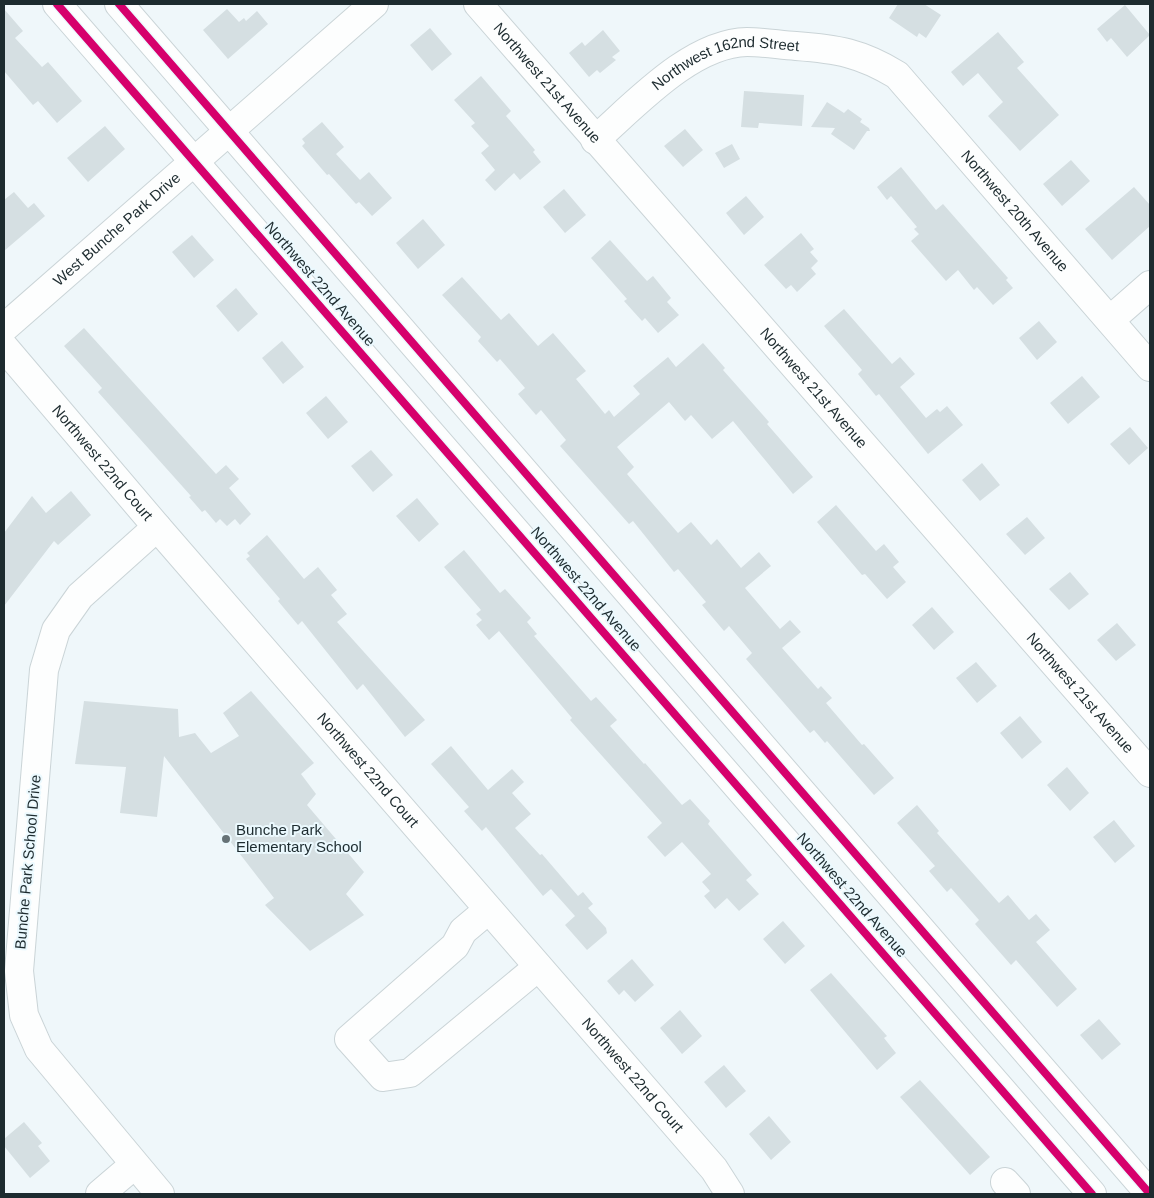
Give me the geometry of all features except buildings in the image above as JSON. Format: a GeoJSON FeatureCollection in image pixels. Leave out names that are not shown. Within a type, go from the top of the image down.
{"type":"FeatureCollection","features":[{"type":"Feature","properties":{"kind":"street","name":"Northwest 22nd Avenue"},"geometry":{"type":"LineString","coordinates":[[57,4],[1092,1194]]}},
{"type":"Feature","properties":{"kind":"street","name":"Northwest 22nd Avenue"},"geometry":{"type":"LineString","coordinates":[[119,4],[1150,1194]]}},
{"type":"Feature","properties":{"kind":"street","name":"West Bunche Park Drive"},"geometry":{"type":"LineString","coordinates":[[4,328],[374,4]]}},
{"type":"Feature","properties":{"kind":"street","name":"Northwest 21st Avenue"},"geometry":{"type":"LineString","coordinates":[[478,4],[1150,773]]}},
{"type":"Feature","properties":{"kind":"street","name":"Northwest 162nd Street"},"geometry":{"type":"LineString","coordinates":[[595,140],[684,64],[716,48],[745,42],[836,49],[875,61]]}},
{"type":"Feature","properties":{"kind":"street","name":"Northwest 20th Avenue"},"geometry":{"type":"LineString","coordinates":[[875,61],[897,75],[1150,367]]}},
{"type":"Feature","properties":{"kind":"street"},"geometry":{"type":"LineString","coordinates":[[1110,320],[1150,285]]}},
{"type":"Feature","properties":{"kind":"street","name":"Northwest 22nd Court"},"geometry":{"type":"LineString","coordinates":[[4,346],[157,527],[714,1170],[730,1194]]}},
{"type":"Feature","properties":{"kind":"street","name":"Bunche Park School Drive"},"geometry":{"type":"LineString","coordinates":[[157,527],[80,596],[56,630],[53,638],[44,670],[19,971],[24,1016],[39,1049],[160,1194]]}},
{"type":"Feature","properties":{"kind":"street"},"geometry":{"type":"LineString","coordinates":[[488,910],[463,931],[455,946],[349,1039],[383,1077],[410,1073],[538,967]]}},
{"type":"Feature","properties":{"kind":"street"},"geometry":{"type":"LineString","coordinates":[[100,1194],[134,1165]]}},
{"type":"Feature","properties":{"kind":"cycle path"},"geometry":{"type":"LineString","coordinates":[[57,4],[1092,1194]]}},
{"type":"Feature","properties":{"kind":"cycle path"},"geometry":{"type":"LineString","coordinates":[[119,4],[1150,1194]]}},
{"type":"Feature","properties":{"kind":"place","name":"Bunche Park Elementary School"},"geometry":{"type":"Point","coordinates":[226,839]}}]}
